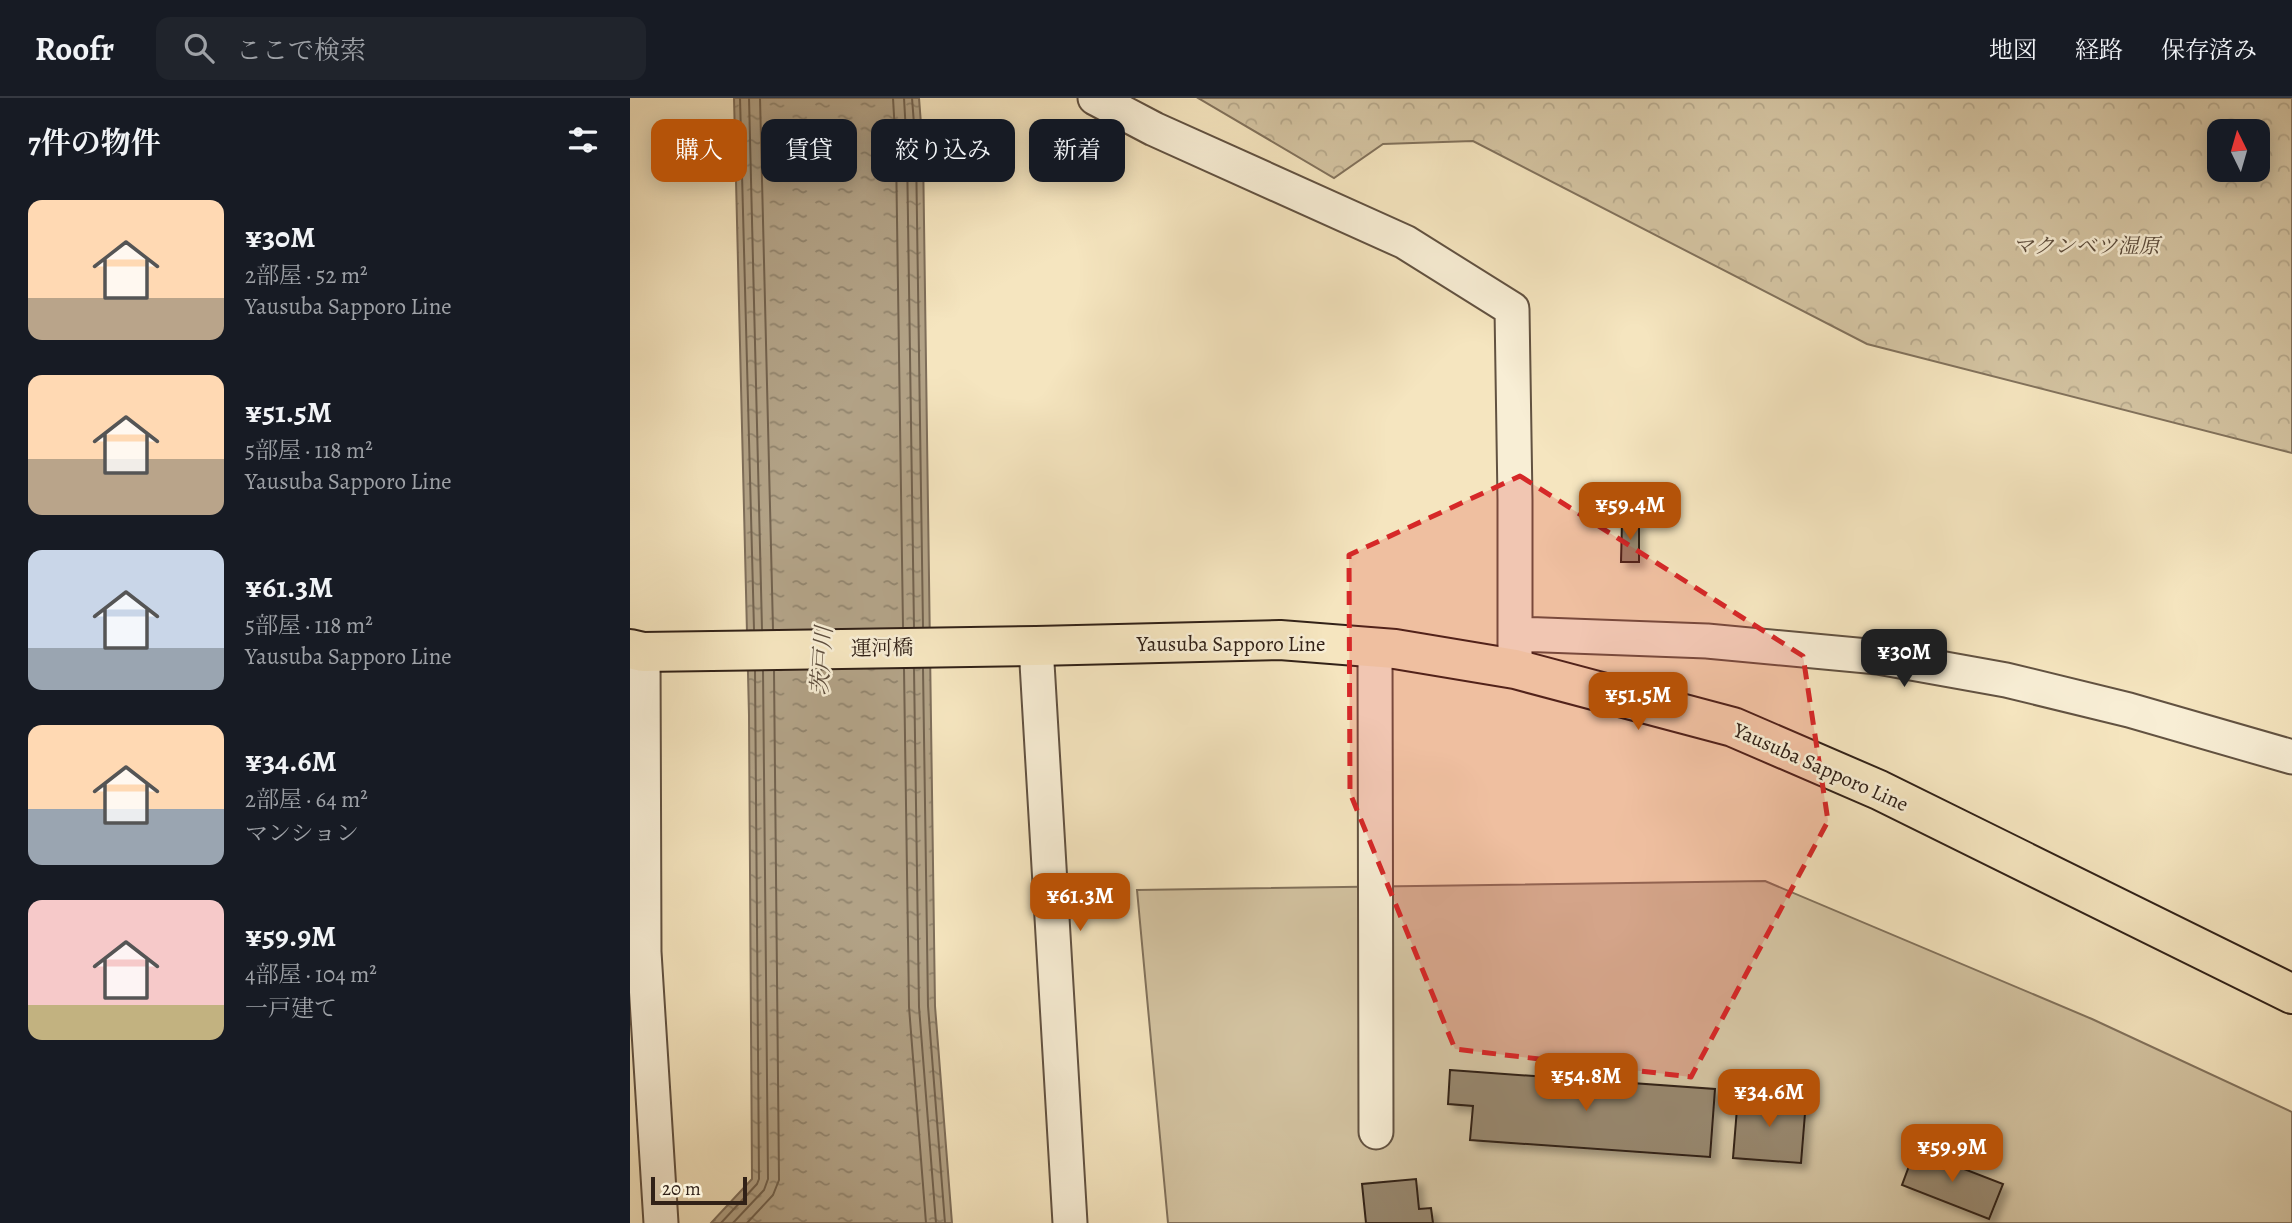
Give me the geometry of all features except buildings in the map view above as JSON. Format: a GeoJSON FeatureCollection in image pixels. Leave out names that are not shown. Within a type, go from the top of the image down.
{"type":"FeatureCollection","features":[{"type":"Feature","properties":{"kind":"main road","name":"Yausuba Sapporo Line"},"geometry":{"type":"LineString","coordinates":[[939,648],[1280,640],[1375,647],[1515,651],[1733,727],[1879,790],[2292,994]]}},
{"type":"Feature","properties":{"kind":"main road","name":"運河橋"},"geometry":{"type":"LineString","coordinates":[[636,651],[939,648]]}},
{"type":"Feature","properties":{"kind":"street"},"geometry":{"type":"LineString","coordinates":[[1095,98],[1154,129],[1405,242],[1511,309],[1515,651],[1707,641],[1878,657],[2006,680],[2129,710],[2292,757]]}},
{"type":"Feature","properties":{"kind":"street"},"geometry":{"type":"LineString","coordinates":[[1036,646],[1070,1223]]}},
{"type":"Feature","properties":{"kind":"street"},"geometry":{"type":"LineString","coordinates":[[1375,647],[1376,1132]]}},
{"type":"Feature","properties":{"kind":"street"},"geometry":{"type":"LineString","coordinates":[[636,651],[644,952],[662,1223]]}},
{"type":"Feature","properties":{"kind":"highlighted area"},"geometry":{"type":"Polygon","coordinates":[[[1520,476],[1803,656],[1828,821],[1691,1077],[1455,1049],[1350,793],[1349,555],[1520,476]]]}},
{"type":"Feature","properties":{"kind":"green space","name":"マクンベツ湿原"},"geometry":{"type":"Polygon","coordinates":[[[1198,98],[2292,98],[2292,453],[1867,344],[1473,141],[1383,144],[1334,178],[1198,98]]]}},
{"type":"Feature","properties":{"kind":"green space"},"geometry":{"type":"Polygon","coordinates":[[[1765,881],[2092,1019],[2292,1112],[2292,1223],[1168,1223],[1137,890],[1765,881]]]}},
{"type":"Feature","properties":{"kind":"water","name":"茨戸川"},"geometry":{"type":"Polygon","coordinates":[[[734,98],[919,98],[921,119],[871,119],[871,182],[923,182],[935,1006],[952,1223],[711,1223],[752,1179],[749,715],[736,182],[747,182],[747,119],[735,119],[734,98]]]}}]}
